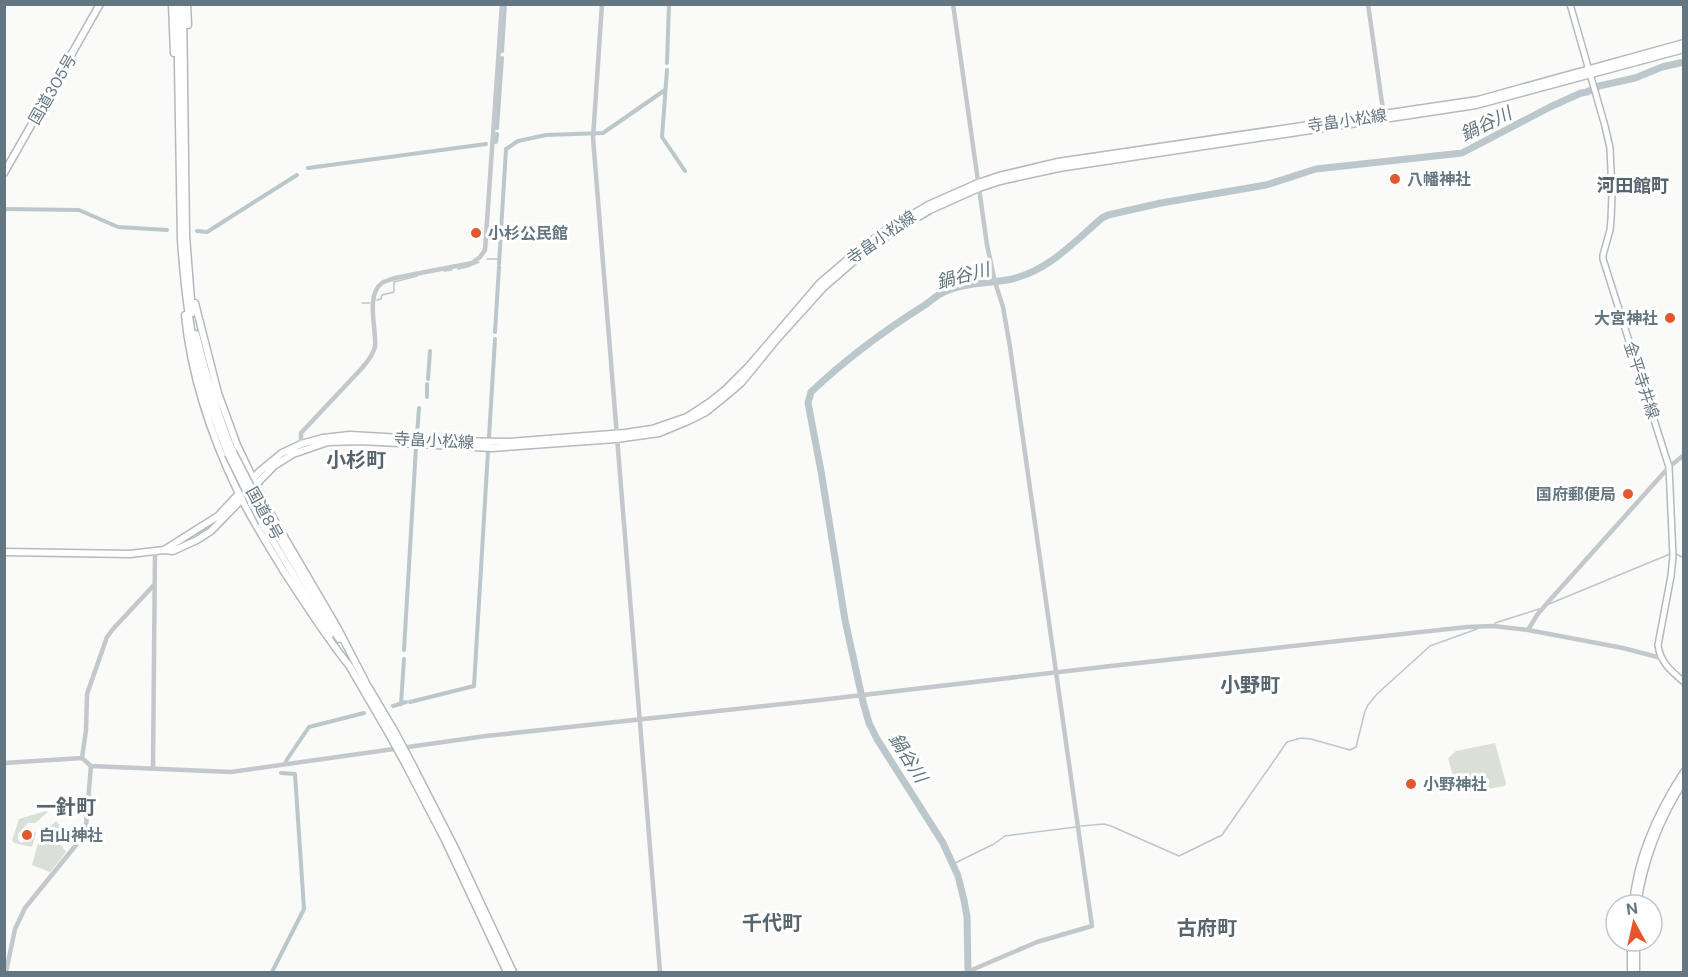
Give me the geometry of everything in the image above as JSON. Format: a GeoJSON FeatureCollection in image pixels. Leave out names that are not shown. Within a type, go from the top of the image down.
{"type":"FeatureCollection","features":[{"type":"Feature","properties":{"kind":"main road","name":"国道305号"},"geometry":{"type":"LineString","coordinates":[[4,173],[100,4]]}},
{"type":"Feature","properties":{"kind":"main road"},"geometry":{"type":"LineString","coordinates":[[172,4],[179,102]]}},
{"type":"Feature","properties":{"kind":"main road","name":"国道8号"},"geometry":{"type":"LineString","coordinates":[[177,4],[181,240],[198,343],[210,388],[231,453],[265,522],[392,733]]}},
{"type":"Feature","properties":{"kind":"main road","name":"国道8号"},"geometry":{"type":"LineString","coordinates":[[185,4],[186,276]]}},
{"type":"Feature","properties":{"kind":"main road","name":"金平寺井線"},"geometry":{"type":"LineString","coordinates":[[1570,4],[1610,148],[1612,193],[1610,230],[1603,259],[1669,467],[1673,554],[1658,645],[1661,658]]}},
{"type":"Feature","properties":{"kind":"main road","name":"寺畠小松線"},"geometry":{"type":"LineString","coordinates":[[4,552],[130,554],[173,551],[197,540],[219,523],[282,453],[301,447],[339,441],[492,448],[659,433],[706,412],[741,383],[824,287],[862,254],[891,233],[930,210],[999,176],[1058,162],[1384,117],[1478,100],[1683,43]]}},
{"type":"Feature","properties":{"kind":"main road","name":"寺畠小松線"},"geometry":{"type":"LineString","coordinates":[[1588,71],[1683,50]]}},
{"type":"Feature","properties":{"kind":"main road"},"geometry":{"type":"LineString","coordinates":[[186,276],[218,393],[237,445],[265,504],[337,627],[365,681]]}},
{"type":"Feature","properties":{"kind":"main road"},"geometry":{"type":"LineString","coordinates":[[186,276],[182,286],[189,348],[210,426],[241,497],[258,529],[307,608],[351,668]]}},
{"type":"Feature","properties":{"kind":"main road","name":"国道8号"},"geometry":{"type":"LineString","coordinates":[[265,522],[365,681],[455,848],[493,930],[503,958]]}},
{"type":"Feature","properties":{"kind":"main road"},"geometry":{"type":"LineString","coordinates":[[1661,658],[1683,682]]}},
{"type":"Feature","properties":{"kind":"main road","name":"国道8号"},"geometry":{"type":"LineString","coordinates":[[409,764],[483,922],[488,939],[511,972]]}},
{"type":"Feature","properties":{"kind":"main road"},"geometry":{"type":"LineString","coordinates":[[1635,893],[1650,835],[1665,802],[1683,772]]}},
{"type":"Feature","properties":{"kind":"main road"},"geometry":{"type":"LineString","coordinates":[[1638,893],[1653,844],[1670,804],[1683,781]]}},
{"type":"Feature","properties":{"kind":"main road"},"geometry":{"type":"LineString","coordinates":[[1631,953],[1631,972]]}},
{"type":"Feature","properties":{"kind":"main road"},"geometry":{"type":"LineString","coordinates":[[1636,953],[1636,972]]}},
{"type":"Feature","properties":{"kind":"street"},"geometry":{"type":"LineString","coordinates":[[301,447],[301,433],[372,355],[375,348],[373,308],[377,288],[383,282],[395,278],[472,263],[485,250],[502,4]]}},
{"type":"Feature","properties":{"kind":"street"},"geometry":{"type":"LineString","coordinates":[[602,4],[593,134],[660,972]]}},
{"type":"Feature","properties":{"kind":"street"},"geometry":{"type":"LineString","coordinates":[[953,4],[987,245],[1003,307],[1012,359],[1092,926],[1037,942],[967,972]]}},
{"type":"Feature","properties":{"kind":"street"},"geometry":{"type":"LineString","coordinates":[[1368,4],[1384,117]]}},
{"type":"Feature","properties":{"kind":"street"},"geometry":{"type":"LineString","coordinates":[[1528,630],[1537,615],[1683,454]]}},
{"type":"Feature","properties":{"kind":"street"},"geometry":{"type":"LineString","coordinates":[[153,768],[155,551]]}},
{"type":"Feature","properties":{"kind":"street"},"geometry":{"type":"LineString","coordinates":[[82,758],[86,730],[87,694],[107,637],[155,584]]}},
{"type":"Feature","properties":{"kind":"street"},"geometry":{"type":"LineString","coordinates":[[4,763],[82,758],[91,766],[231,772],[486,736],[1467,627],[1493,626],[1528,630],[1623,648],[1661,658]]}},
{"type":"Feature","properties":{"kind":"street"},"geometry":{"type":"LineString","coordinates":[[6,972],[15,929],[26,908],[75,845],[86,825],[91,766]]}},
{"type":"Feature","properties":{"kind":"shaded area"},"geometry":{"type":"Polygon","coordinates":[[[1495,743],[1505,786],[1463,793],[1457,790],[1448,758],[1456,751],[1495,743]]]}},
{"type":"Feature","properties":{"kind":"shaded area"},"geometry":{"type":"Polygon","coordinates":[[[48,812],[35,823],[28,823],[18,834],[18,840],[22,843],[35,832],[32,847],[14,843],[12,840],[19,819],[48,812]]]}},
{"type":"Feature","properties":{"kind":"shaded area"},"geometry":{"type":"Polygon","coordinates":[[[56,821],[65,832],[56,838],[66,852],[50,872],[32,865],[40,836],[56,821]]]}},
{"type":"Feature","properties":{"kind":"waterway"},"geometry":{"type":"LineString","coordinates":[[502,51],[505,4]]}},
{"type":"Feature","properties":{"kind":"waterway"},"geometry":{"type":"LineString","coordinates":[[667,63],[669,4]]}},
{"type":"Feature","properties":{"kind":"waterway"},"geometry":{"type":"LineString","coordinates":[[497,128],[502,58]]}},
{"type":"Feature","properties":{"kind":"waterway","name":"鍋谷川"},"geometry":{"type":"LineString","coordinates":[[968,972],[967,917],[958,876],[943,843],[877,739],[869,723],[863,702],[845,620],[808,403],[811,392],[895,324],[939,295],[960,286],[1012,279],[1038,269],[1108,215],[1161,203],[1266,185],[1316,169],[1462,153],[1581,93],[1684,62]]}},
{"type":"Feature","properties":{"kind":"waterway"},"geometry":{"type":"LineString","coordinates":[[667,70],[662,137],[685,171]]}},
{"type":"Feature","properties":{"kind":"waterway"},"geometry":{"type":"LineString","coordinates":[[499,264],[506,149],[518,141],[546,135],[603,133],[665,90]]}},
{"type":"Feature","properties":{"kind":"waterway"},"geometry":{"type":"LineString","coordinates":[[496,142],[497,134]]}},
{"type":"Feature","properties":{"kind":"waterway"},"geometry":{"type":"LineString","coordinates":[[308,168],[486,144]]}},
{"type":"Feature","properties":{"kind":"waterway"},"geometry":{"type":"LineString","coordinates":[[197,231],[207,232],[297,175]]}},
{"type":"Feature","properties":{"kind":"waterway"},"geometry":{"type":"LineString","coordinates":[[4,209],[79,210],[118,227],[167,230]]}},
{"type":"Feature","properties":{"kind":"waterway"},"geometry":{"type":"LineString","coordinates":[[487,259],[499,259]]}},
{"type":"Feature","properties":{"kind":"waterway"},"geometry":{"type":"LineString","coordinates":[[458,269],[479,262]]}},
{"type":"Feature","properties":{"kind":"waterway"},"geometry":{"type":"LineString","coordinates":[[495,332],[499,267]]}},
{"type":"Feature","properties":{"kind":"waterway"},"geometry":{"type":"LineString","coordinates":[[444,271],[452,270]]}},
{"type":"Feature","properties":{"kind":"waterway"},"geometry":{"type":"LineString","coordinates":[[377,300],[381,299],[382,295],[394,292],[394,282],[417,276]]}},
{"type":"Feature","properties":{"kind":"waterway"},"geometry":{"type":"LineString","coordinates":[[362,303],[370,303]]}},
{"type":"Feature","properties":{"kind":"waterway"},"geometry":{"type":"LineString","coordinates":[[489,437],[495,339]]}},
{"type":"Feature","properties":{"kind":"waterway"},"geometry":{"type":"LineString","coordinates":[[428,379],[430,351]]}},
{"type":"Feature","properties":{"kind":"waterway"},"geometry":{"type":"LineString","coordinates":[[427,384],[427,397]]}},
{"type":"Feature","properties":{"kind":"waterway"},"geometry":{"type":"LineString","coordinates":[[417,435],[419,408]]}},
{"type":"Feature","properties":{"kind":"waterway"},"geometry":{"type":"LineString","coordinates":[[404,650],[416,447]]}},
{"type":"Feature","properties":{"kind":"waterway"},"geometry":{"type":"LineString","coordinates":[[410,702],[474,686],[488,451]]}},
{"type":"Feature","properties":{"kind":"waterway"},"geometry":{"type":"LineString","coordinates":[[1549,604],[1670,554],[1684,558]]}},
{"type":"Feature","properties":{"kind":"waterway"},"geometry":{"type":"LineString","coordinates":[[1495,623],[1539,609]]}},
{"type":"Feature","properties":{"kind":"waterway"},"geometry":{"type":"LineString","coordinates":[[1081,826],[1104,824],[1111,826],[1179,856],[1222,835],[1287,742],[1301,738],[1350,750],[1356,747],[1365,711],[1377,694],[1430,646],[1477,629]]}},
{"type":"Feature","properties":{"kind":"waterway"},"geometry":{"type":"LineString","coordinates":[[401,704],[404,659]]}},
{"type":"Feature","properties":{"kind":"waterway"},"geometry":{"type":"LineString","coordinates":[[393,706],[406,702]]}},
{"type":"Feature","properties":{"kind":"waterway"},"geometry":{"type":"LineString","coordinates":[[286,761],[309,727],[364,713]]}},
{"type":"Feature","properties":{"kind":"waterway"},"geometry":{"type":"LineString","coordinates":[[272,972],[304,909],[295,774],[281,773]]}},
{"type":"Feature","properties":{"kind":"waterway"},"geometry":{"type":"LineString","coordinates":[[953,864],[994,844],[1005,836],[1076,827]]}},
{"type":"Feature","properties":{"kind":"place","name":"八幡神社"},"geometry":{"type":"Point","coordinates":[1395,179]}},
{"type":"Feature","properties":{"kind":"place","name":"小杉公民館"},"geometry":{"type":"Point","coordinates":[476,233]}},
{"type":"Feature","properties":{"kind":"place","name":"大宮神社"},"geometry":{"type":"Point","coordinates":[1670,318]}},
{"type":"Feature","properties":{"kind":"place","name":"国府郵便局"},"geometry":{"type":"Point","coordinates":[1628,494]}},
{"type":"Feature","properties":{"kind":"place","name":"小野神社"},"geometry":{"type":"Point","coordinates":[1411,784]}},
{"type":"Feature","properties":{"kind":"place","name":"白山神社"},"geometry":{"type":"Point","coordinates":[27,835]}},
{"type":"Feature","properties":{"kind":"district","name":"河田館町"},"geometry":{"type":"Point","coordinates":[1633,186]}},
{"type":"Feature","properties":{"kind":"district","name":"小杉町"},"geometry":{"type":"Point","coordinates":[356,460]}},
{"type":"Feature","properties":{"kind":"district","name":"小野町"},"geometry":{"type":"Point","coordinates":[1250,685]}},
{"type":"Feature","properties":{"kind":"district","name":"一針町"},"geometry":{"type":"Point","coordinates":[66,807]}},
{"type":"Feature","properties":{"kind":"district","name":"千代町"},"geometry":{"type":"Point","coordinates":[772,923]}},
{"type":"Feature","properties":{"kind":"district","name":"古府町"},"geometry":{"type":"Point","coordinates":[1207,928]}}]}
